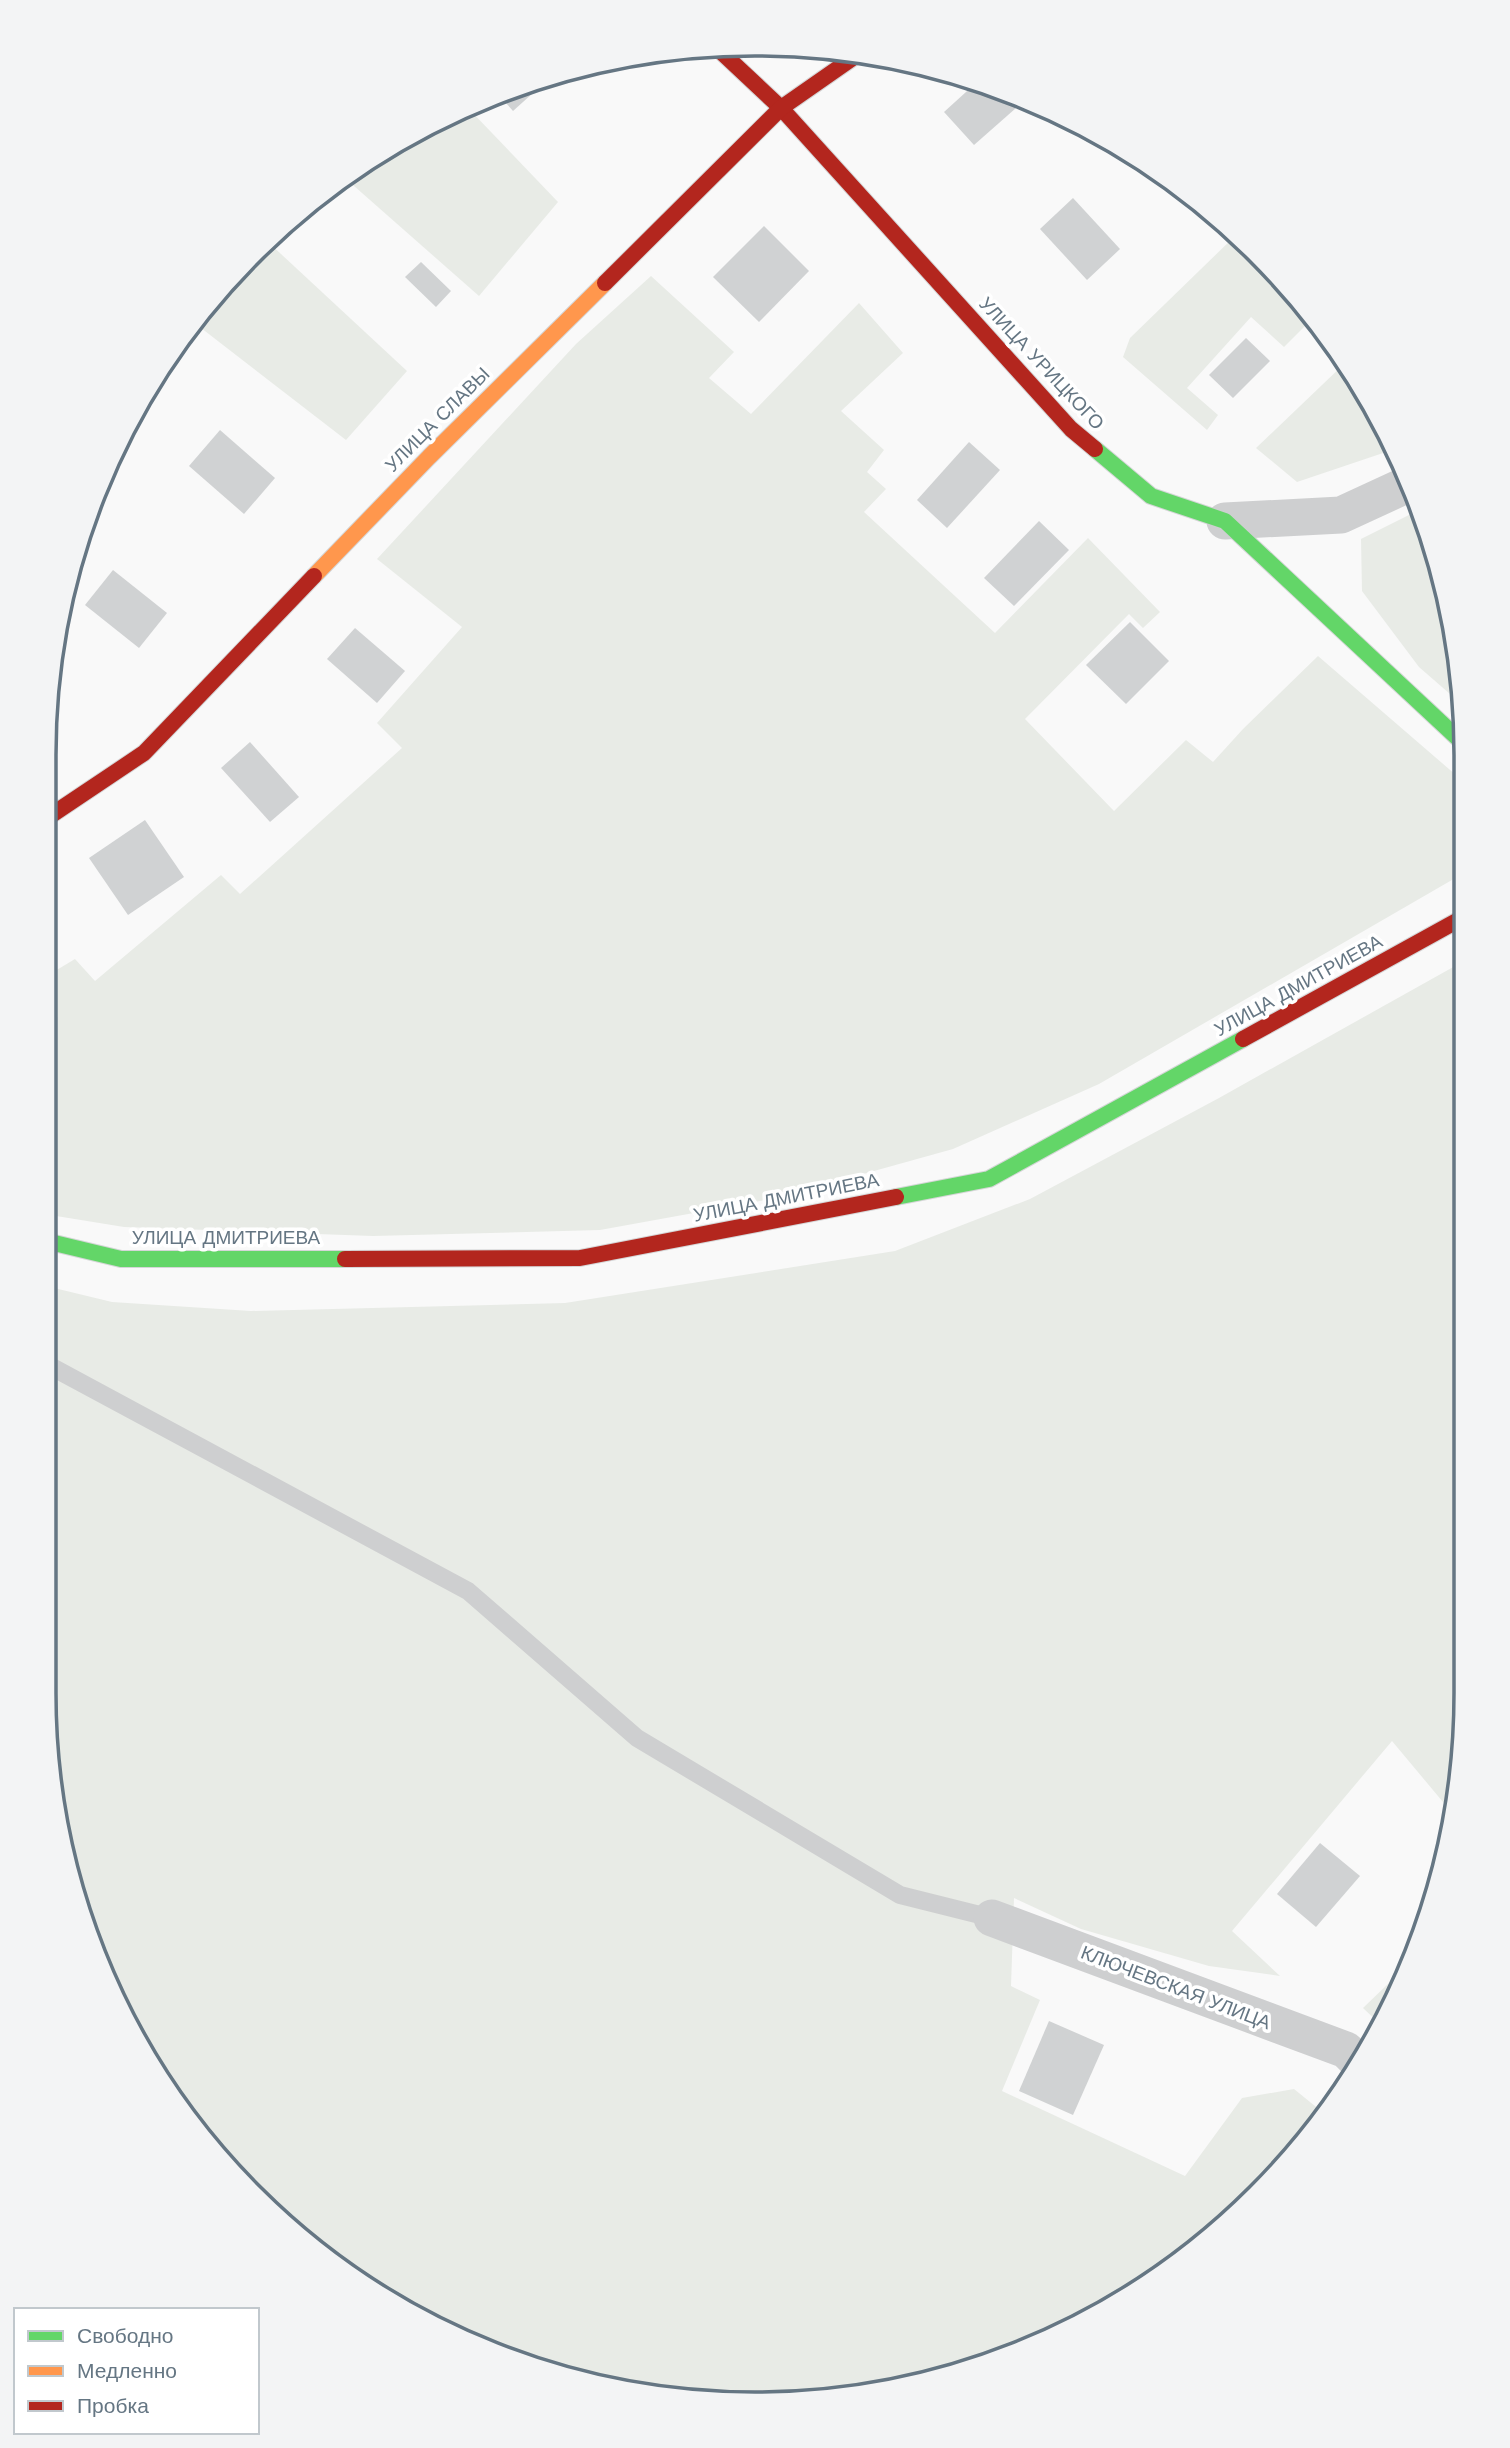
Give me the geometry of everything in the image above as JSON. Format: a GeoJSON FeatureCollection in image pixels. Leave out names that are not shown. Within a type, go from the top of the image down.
{"type":"FeatureCollection","features":[{"type":"Feature","properties":{"kind":"street","name":"УЛИЦА УРИЦКОГО"},"geometry":{"type":"LineString","coordinates":[[726,57],[781,108],[1071,429],[1151,496],[1225,521],[1454,734]]}},
{"type":"Feature","properties":{"kind":"street","name":"УЛИЦА СЛАВЫ"},"geometry":{"type":"LineString","coordinates":[[56,812],[144,752],[429,457],[781,108],[847,62]]}},
{"type":"Feature","properties":{"kind":"street"},"geometry":{"type":"LineString","coordinates":[[1225,521],[1341,515],[1401,487]]}},
{"type":"Feature","properties":{"kind":"street","name":"УЛИЦА ДМИТРИЕВА"},"geometry":{"type":"LineString","coordinates":[[56,1243],[121,1259],[580,1258],[989,1179],[1454,923]]}},
{"type":"Feature","properties":{"kind":"street","name":"КЛЮЧЕВСКАЯ УЛИЦА"},"geometry":{"type":"LineString","coordinates":[[992,1918],[1346,2050],[1352,2056]]}},
{"type":"Feature","properties":{"kind":"lane"},"geometry":{"type":"LineString","coordinates":[[56,1369],[468,1591],[637,1738],[900,1895],[992,1918]]}},
{"type":"Feature","properties":{"kind":"shaded area"},"geometry":{"type":"Polygon","coordinates":[[[475,115],[558,202],[479,296],[352,184],[406,150],[475,115]]]}},
{"type":"Feature","properties":{"kind":"shaded area"},"geometry":{"type":"Polygon","coordinates":[[[1229,242],[1281,294],[1306,325],[1284,347],[1251,317],[1187,388],[1218,415],[1207,430],[1123,357],[1130,338],[1229,242]]]}},
{"type":"Feature","properties":{"kind":"shaded area"},"geometry":{"type":"Polygon","coordinates":[[[274,248],[407,371],[346,440],[201,328],[229,294],[274,248]]]}},
{"type":"Feature","properties":{"kind":"shaded area"},"geometry":{"type":"Polygon","coordinates":[[[651,276],[734,352],[709,378],[751,414],[859,303],[903,353],[841,411],[884,450],[867,472],[886,489],[864,512],[995,633],[1088,538],[1160,612],[1143,628],[1129,614],[1025,719],[1114,811],[1186,740],[1213,762],[1318,656],[1454,773],[1454,879],[1099,1084],[953,1149],[777,1198],[600,1230],[373,1236],[124,1227],[56,1216],[56,970],[75,959],[95,981],[221,875],[240,894],[402,748],[377,723],[462,627],[377,559],[576,344],[651,276]]]}},
{"type":"Feature","properties":{"kind":"shaded area"},"geometry":{"type":"Polygon","coordinates":[[[1338,370],[1385,452],[1297,482],[1256,448],[1338,370]]]}},
{"type":"Feature","properties":{"kind":"shaded area"},"geometry":{"type":"Polygon","coordinates":[[[1411,514],[1441,619],[1451,695],[1419,667],[1362,591],[1361,539],[1411,514]]]}},
{"type":"Feature","properties":{"kind":"shaded area"},"geometry":{"type":"Polygon","coordinates":[[[1454,967],[1454,1693],[1453,1739],[1445,1804],[1392,1741],[1232,1931],[1280,1976],[1209,1966],[1081,1929],[1014,1898],[1011,1986],[1040,2000],[1002,2091],[1185,2176],[1242,2098],[1294,2089],[1317,2108],[1310,2119],[1281,2154],[1216,2219],[1181,2248],[1104,2298],[1064,2320],[980,2355],[891,2379],[846,2386],[801,2391],[709,2391],[619,2379],[574,2368],[530,2355],[446,2320],[405,2298],[329,2248],[294,2219],[229,2154],[200,2119],[174,2081],[128,2002],[93,1918],[80,1874],[69,1829],[57,1739],[56,1288],[112,1302],[251,1311],[565,1303],[895,1251],[1030,1199],[1219,1098],[1454,967]]]}},
{"type":"Feature","properties":{"kind":"shaded area"},"geometry":{"type":"Polygon","coordinates":[[[1392,1980],[1373,2018],[1363,2008],[1392,1980]]]}},
{"type":"Feature","properties":{"kind":"building"},"geometry":{"type":"Polygon","coordinates":[[[969,90],[1017,107],[974,145],[944,112],[969,90]]]}},
{"type":"Feature","properties":{"kind":"building"},"geometry":{"type":"Polygon","coordinates":[[[534,92],[513,111],[505,102],[534,92]]]}},
{"type":"Feature","properties":{"kind":"building"},"geometry":{"type":"Polygon","coordinates":[[[1073,198],[1120,249],[1087,280],[1040,229],[1073,198]]]}},
{"type":"Feature","properties":{"kind":"building"},"geometry":{"type":"Polygon","coordinates":[[[764,226],[809,271],[759,322],[713,277],[764,226]]]}},
{"type":"Feature","properties":{"kind":"building"},"geometry":{"type":"Polygon","coordinates":[[[421,262],[451,291],[436,307],[405,277],[421,262]]]}},
{"type":"Feature","properties":{"kind":"building"},"geometry":{"type":"Polygon","coordinates":[[[1246,338],[1270,361],[1233,398],[1209,375],[1246,338]]]}},
{"type":"Feature","properties":{"kind":"building"},"geometry":{"type":"Polygon","coordinates":[[[220,430],[275,478],[244,514],[189,466],[220,430]]]}},
{"type":"Feature","properties":{"kind":"building"},"geometry":{"type":"Polygon","coordinates":[[[969,442],[1000,470],[947,528],[917,500],[969,442]]]}},
{"type":"Feature","properties":{"kind":"building"},"geometry":{"type":"Polygon","coordinates":[[[1039,521],[1069,550],[1014,606],[984,578],[1039,521]]]}},
{"type":"Feature","properties":{"kind":"building"},"geometry":{"type":"Polygon","coordinates":[[[113,570],[167,613],[139,648],[85,605],[113,570]]]}},
{"type":"Feature","properties":{"kind":"building"},"geometry":{"type":"Polygon","coordinates":[[[1130,622],[1169,661],[1126,704],[1086,665],[1130,622]]]}},
{"type":"Feature","properties":{"kind":"building"},"geometry":{"type":"Polygon","coordinates":[[[355,628],[405,671],[377,703],[327,659],[355,628]]]}},
{"type":"Feature","properties":{"kind":"building"},"geometry":{"type":"Polygon","coordinates":[[[250,742],[299,797],[270,822],[221,768],[250,742]]]}},
{"type":"Feature","properties":{"kind":"building"},"geometry":{"type":"Polygon","coordinates":[[[145,820],[184,877],[128,915],[89,858],[145,820]]]}},
{"type":"Feature","properties":{"kind":"building"},"geometry":{"type":"Polygon","coordinates":[[[1320,1843],[1360,1876],[1316,1927],[1277,1894],[1320,1843]]]}},
{"type":"Feature","properties":{"kind":"building"},"geometry":{"type":"Polygon","coordinates":[[[1049,2021],[1104,2045],[1073,2115],[1019,2091],[1049,2021]]]}},
{"type":"Feature","properties":{"kind":"traffic: fast"},"geometry":{"type":"LineString","coordinates":[[1095,449],[1151,496],[1225,521],[1454,734]]}},
{"type":"Feature","properties":{"kind":"traffic: fast"},"geometry":{"type":"LineString","coordinates":[[896,1197],[989,1179],[1243,1039]]}},
{"type":"Feature","properties":{"kind":"traffic: fast"},"geometry":{"type":"LineString","coordinates":[[56,1243],[121,1259],[345,1259]]}},
{"type":"Feature","properties":{"kind":"traffic: slow"},"geometry":{"type":"LineString","coordinates":[[314,576],[429,457],[605,283]]}},
{"type":"Feature","properties":{"kind":"traffic: jam"},"geometry":{"type":"LineString","coordinates":[[726,57],[781,108],[1071,429],[1095,449]]}},
{"type":"Feature","properties":{"kind":"traffic: jam"},"geometry":{"type":"LineString","coordinates":[[605,283],[781,108],[847,62]]}},
{"type":"Feature","properties":{"kind":"traffic: jam"},"geometry":{"type":"LineString","coordinates":[[56,812],[144,753],[314,576]]}},
{"type":"Feature","properties":{"kind":"traffic: jam"},"geometry":{"type":"LineString","coordinates":[[1243,1039],[1454,923]]}},
{"type":"Feature","properties":{"kind":"traffic: jam"},"geometry":{"type":"LineString","coordinates":[[345,1259],[580,1258],[896,1197]]}}]}
